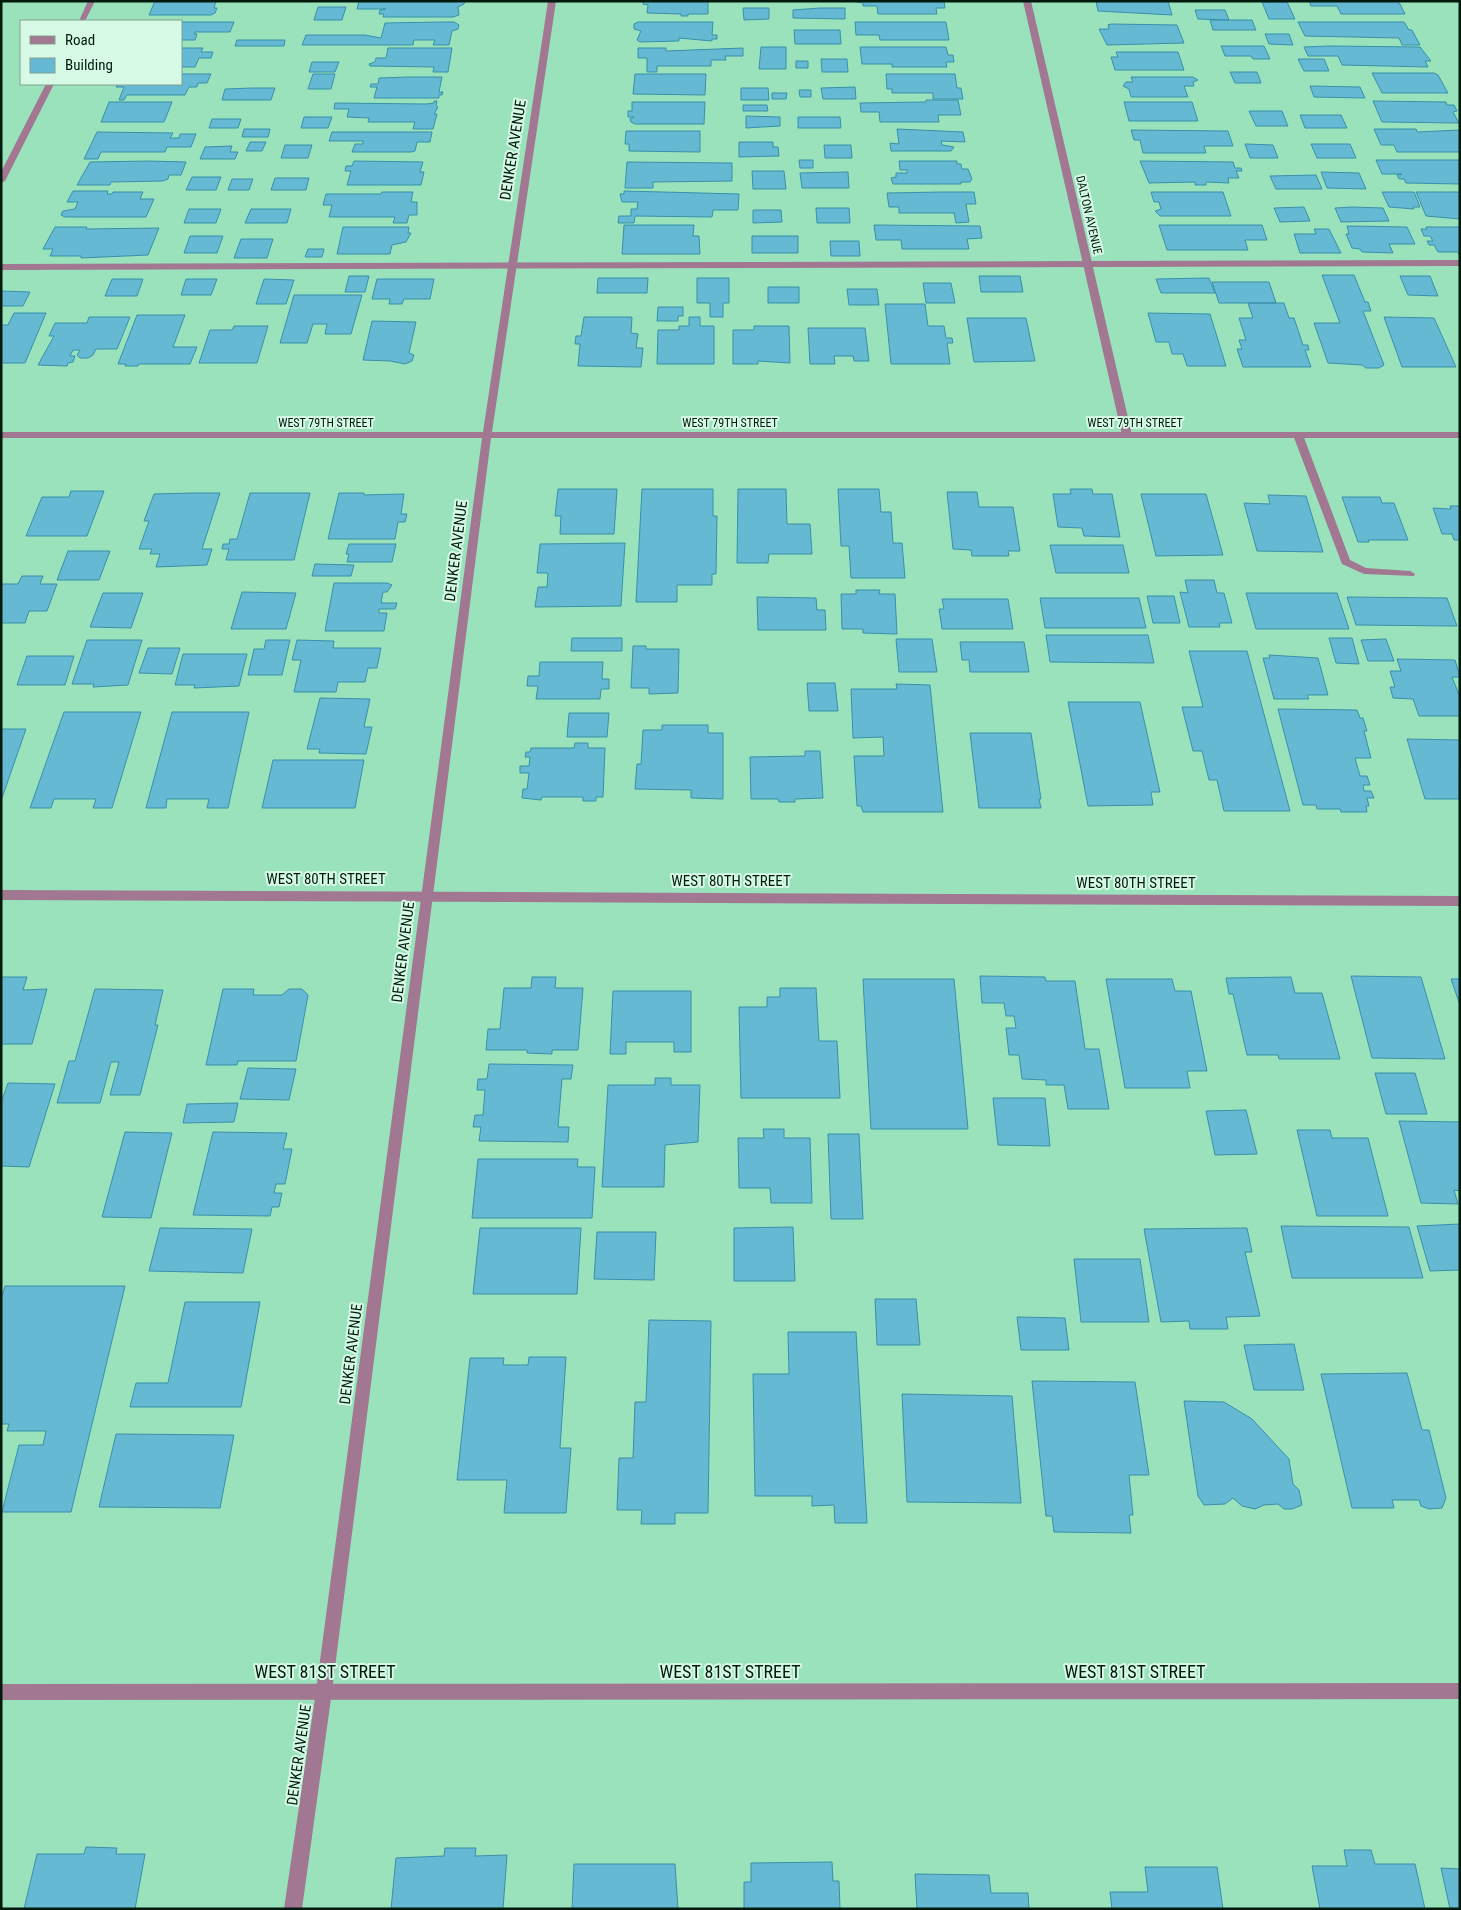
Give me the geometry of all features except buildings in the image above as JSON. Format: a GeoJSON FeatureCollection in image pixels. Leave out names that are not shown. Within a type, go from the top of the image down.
{"type":"FeatureCollection","features":[{"type":"Feature","properties":{"kind":"street"},"geometry":{"type":"LineString","coordinates":[[82,20],[92,1]]}},
{"type":"Feature","properties":{"kind":"street","name":"DENKER AVENUE"},"geometry":{"type":"LineString","coordinates":[[293,1909],[324,1691],[487,436],[552,1]]}},
{"type":"Feature","properties":{"kind":"street","name":"DALTON AVENUE"},"geometry":{"type":"LineString","coordinates":[[1027,1],[1126,435]]}},
{"type":"Feature","properties":{"kind":"street"},"geometry":{"type":"LineString","coordinates":[[1,181],[49,85]]}},
{"type":"Feature","properties":{"kind":"street"},"geometry":{"type":"LineString","coordinates":[[1,267],[1087,262],[1460,263]]}},
{"type":"Feature","properties":{"kind":"street"},"geometry":{"type":"LineString","coordinates":[[1298,435],[1346,562],[1364,571],[1410,574]]}},
{"type":"Feature","properties":{"kind":"street","name":"WEST 79TH STREET"},"geometry":{"type":"LineString","coordinates":[[1,436],[1460,435]]}},
{"type":"Feature","properties":{"kind":"street","name":"WEST 80TH STREET"},"geometry":{"type":"LineString","coordinates":[[1,895],[1460,901]]}},
{"type":"Feature","properties":{"kind":"street","name":"WEST 81ST STREET"},"geometry":{"type":"LineString","coordinates":[[1,1692],[1460,1691]]}}]}
